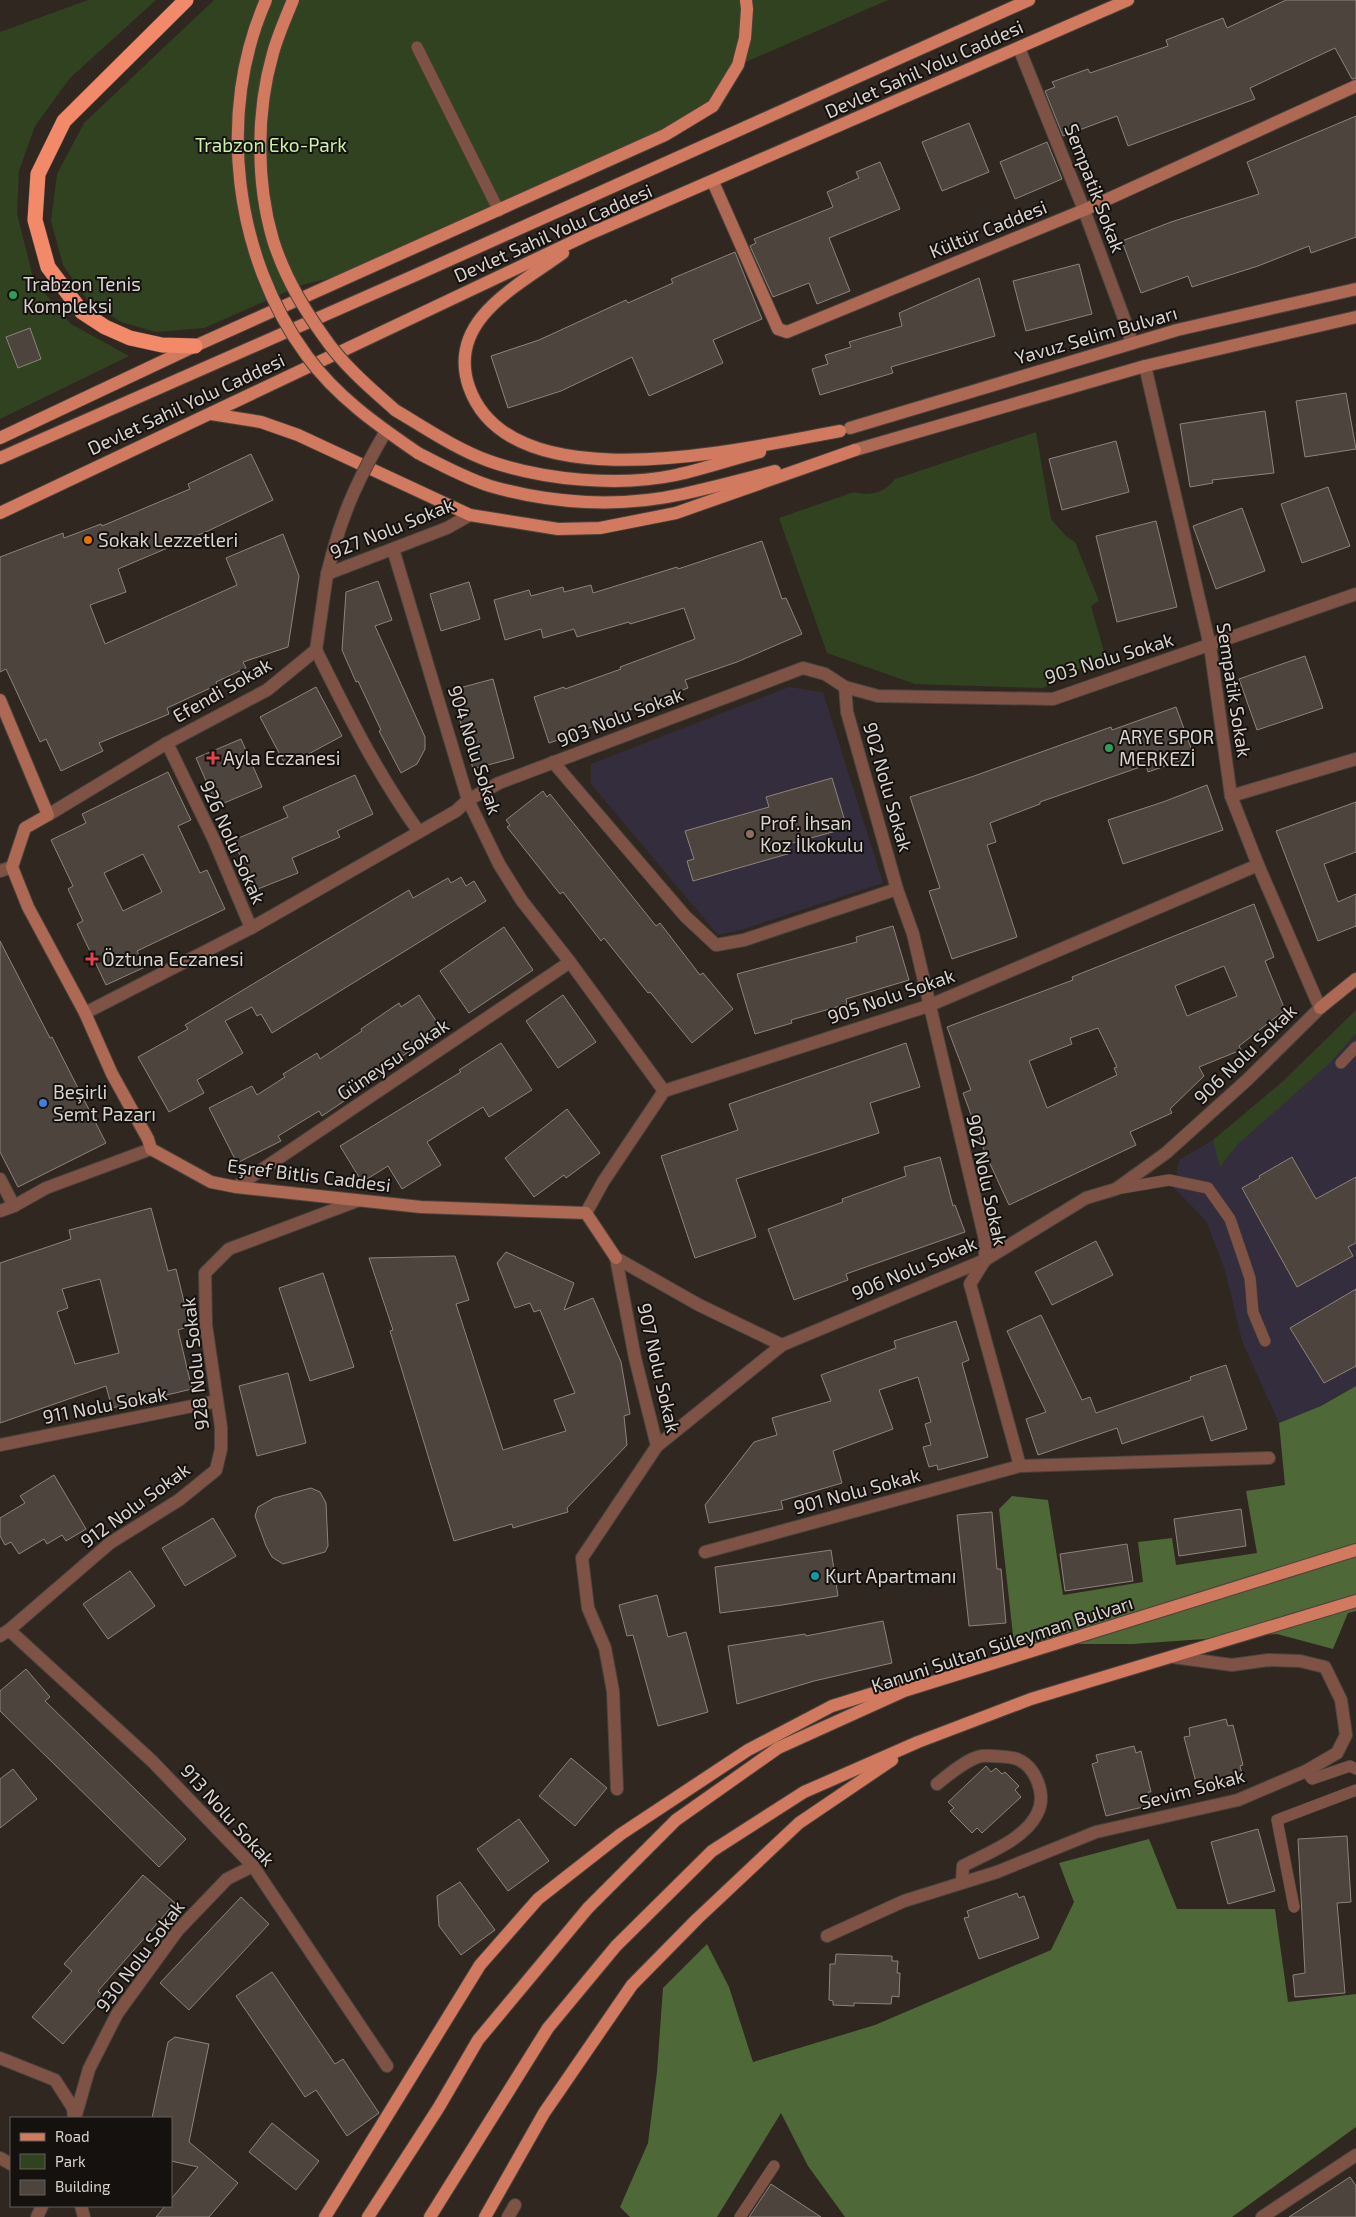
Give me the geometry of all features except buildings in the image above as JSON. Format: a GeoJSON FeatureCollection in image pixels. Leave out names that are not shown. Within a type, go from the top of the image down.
{"type":"FeatureCollection","features":[{"type":"Feature","properties":{"kind":"highway"},"geometry":{"type":"LineString","coordinates":[[186,0],[64,121],[38,174],[35,220],[48,267],[82,312],[105,327],[130,338],[162,345],[195,346]]}},
{"type":"Feature","properties":{"kind":"main road"},"geometry":{"type":"LineString","coordinates":[[266,0],[249,47],[240,90],[239,139],[241,187],[253,248],[274,298],[287,324],[307,356],[349,402],[386,431],[448,469],[489,485],[526,495],[606,503],[633,502],[682,494],[856,450]]}},
{"type":"Feature","properties":{"kind":"main road"},"geometry":{"type":"LineString","coordinates":[[293,0],[273,53],[264,92],[261,132],[263,189],[273,240],[295,291],[324,338],[352,370],[395,410],[450,442],[488,461],[529,471],[578,479],[627,480],[675,475],[845,430]]}},
{"type":"Feature","properties":{"kind":"main road"},"geometry":{"type":"LineString","coordinates":[[0,438],[195,346],[666,135],[713,106],[738,65],[744,38],[746,0]]}},
{"type":"Feature","properties":{"kind":"main road","name":"Devlet Sahil Yolu Caddesi"},"geometry":{"type":"LineString","coordinates":[[0,458],[382,290],[1029,0]]}},
{"type":"Feature","properties":{"kind":"main road","name":"Devlet Sahil Yolu Caddesi"},"geometry":{"type":"LineString","coordinates":[[0,513],[587,235],[713,182],[1128,0]]}},
{"type":"Feature","properties":{"kind":"main road"},"geometry":{"type":"LineString","coordinates":[[587,235],[485,312],[470,335],[464,362],[466,378],[480,410],[494,425],[507,434],[538,447],[610,461],[679,457],[845,430]]}},
{"type":"Feature","properties":{"kind":"main road"},"geometry":{"type":"LineString","coordinates":[[211,414],[261,422],[298,435],[470,515],[558,529],[600,528],[676,513],[856,450]]}},
{"type":"Feature","properties":{"kind":"main road"},"geometry":{"type":"LineString","coordinates":[[1300,1568],[1356,1546]]}},
{"type":"Feature","properties":{"kind":"main road","name":"Kanuni Sultan Süleyman Bulvarı"},"geometry":{"type":"LineString","coordinates":[[368,2217],[439,2107],[478,2040],[588,1908],[676,1820],[778,1748],[904,1691],[1356,1550]]}},
{"type":"Feature","properties":{"kind":"main road"},"geometry":{"type":"LineString","coordinates":[[430,2217],[548,2028],[616,1946],[712,1851],[804,1792],[918,1742],[1031,1700],[1356,1601]]}},
{"type":"Feature","properties":{"kind":"main road"},"geometry":{"type":"LineString","coordinates":[[1308,1615],[1356,1609]]}},
{"type":"Feature","properties":{"kind":"main road"},"geometry":{"type":"LineString","coordinates":[[325,2217],[480,1965],[538,1900],[621,1834],[740,1755],[832,1706],[924,1677],[1020,1654]]}},
{"type":"Feature","properties":{"kind":"main road"},"geometry":{"type":"LineString","coordinates":[[485,2217],[544,2113],[632,1985],[697,1919],[800,1823],[918,1742]]}},
{"type":"Feature","properties":{"kind":"street","name":"Sempatik Sokak"},"geometry":{"type":"LineString","coordinates":[[1019,48],[1084,210],[1129,332],[1131,344]]}},
{"type":"Feature","properties":{"kind":"street","name":"Kültür Caddesi"},"geometry":{"type":"LineString","coordinates":[[713,182],[778,329],[787,332],[1084,210],[1356,86]]}},
{"type":"Feature","properties":{"kind":"street","name":"Yavuz Selim Bulvarı"},"geometry":{"type":"LineString","coordinates":[[845,430],[1177,330],[1356,289]]}},
{"type":"Feature","properties":{"kind":"street"},"geometry":{"type":"LineString","coordinates":[[856,450],[1145,366],[1356,317]]}},
{"type":"Feature","properties":{"kind":"street","name":"Sempatik Sokak"},"geometry":{"type":"LineString","coordinates":[[1145,366],[1210,646],[1231,796],[1258,865],[1320,1008]]}},
{"type":"Feature","properties":{"kind":"street"},"geometry":{"type":"LineString","coordinates":[[386,431],[358,480],[340,523],[327,574],[316,650],[355,730],[395,798],[419,832]]}},
{"type":"Feature","properties":{"kind":"street","name":"927 Nolu Sokak"},"geometry":{"type":"LineString","coordinates":[[327,574],[447,528],[470,515]]}},
{"type":"Feature","properties":{"kind":"street","name":"904 Nolu Sokak"},"geometry":{"type":"LineString","coordinates":[[393,549],[468,800],[499,864],[522,901],[570,962],[664,1091]]}},
{"type":"Feature","properties":{"kind":"street","name":"903 Nolu Sokak"},"geometry":{"type":"LineString","coordinates":[[85,1013],[251,928],[456,811],[468,800],[499,783],[803,668],[825,674],[845,686],[878,696],[1054,699],[1356,594]]}},
{"type":"Feature","properties":{"kind":"street","name":"Efendi Sokak"},"geometry":{"type":"LineString","coordinates":[[48,815],[168,743],[267,690],[316,650]]}},
{"type":"Feature","properties":{"kind":"street","name":"902 Nolu Sokak"},"geometry":{"type":"LineString","coordinates":[[845,686],[847,712],[897,889],[913,934],[928,1006],[985,1240],[985,1260],[970,1284],[1020,1466]]}},
{"type":"Feature","properties":{"kind":"street"},"geometry":{"type":"LineString","coordinates":[[0,700],[48,815],[25,828],[6,869],[85,1013],[112,1074],[148,1139],[151,1149],[46,1188],[14,1206],[0,1211]]}},
{"type":"Feature","properties":{"kind":"street","name":"926 Nolu Sokak"},"geometry":{"type":"LineString","coordinates":[[168,743],[214,840],[251,928]]}},
{"type":"Feature","properties":{"kind":"street"},"geometry":{"type":"LineString","coordinates":[[1231,796],[1356,759]]}},
{"type":"Feature","properties":{"kind":"street"},"geometry":{"type":"LineString","coordinates":[[552,762],[685,916],[716,945],[744,940],[897,889]]}},
{"type":"Feature","properties":{"kind":"street","name":"905 Nolu Sokak"},"geometry":{"type":"LineString","coordinates":[[664,1091],[928,1006],[1258,865]]}},
{"type":"Feature","properties":{"kind":"street","name":"Güneysu Sokak"},"geometry":{"type":"LineString","coordinates":[[236,1187],[570,962]]}},
{"type":"Feature","properties":{"kind":"street"},"geometry":{"type":"LineString","coordinates":[[1320,1008],[1356,979]]}},
{"type":"Feature","properties":{"kind":"street","name":"906 Nolu Sokak"},"geometry":{"type":"LineString","coordinates":[[658,1446],[782,1345],[985,1260],[1086,1198],[1116,1189],[1166,1153],[1247,1080],[1320,1008]]}},
{"type":"Feature","properties":{"kind":"street"},"geometry":{"type":"LineString","coordinates":[[664,1091],[603,1182],[586,1213],[616,1258],[700,1305],[782,1345]]}},
{"type":"Feature","properties":{"kind":"street","name":"Eşref Bitlis Caddesi"},"geometry":{"type":"LineString","coordinates":[[151,1149],[212,1182],[236,1187],[421,1207],[586,1213]]}},
{"type":"Feature","properties":{"kind":"street"},"geometry":{"type":"LineString","coordinates":[[0,1179],[14,1206]]}},
{"type":"Feature","properties":{"kind":"street","name":"928 Nolu Sokak"},"geometry":{"type":"LineString","coordinates":[[216,1470],[221,1449],[221,1427],[206,1325],[206,1273],[229,1249],[357,1201]]}},
{"type":"Feature","properties":{"kind":"street","name":"907 Nolu Sokak"},"geometry":{"type":"LineString","coordinates":[[616,1258],[634,1358],[658,1446],[582,1558],[588,1608],[605,1648],[613,1691],[617,1789]]}},
{"type":"Feature","properties":{"kind":"street","name":"911 Nolu Sokak"},"geometry":{"type":"LineString","coordinates":[[0,1445],[217,1402]]}},
{"type":"Feature","properties":{"kind":"street"},"geometry":{"type":"LineString","coordinates":[[1020,1466],[1269,1458]]}},
{"type":"Feature","properties":{"kind":"street","name":"901 Nolu Sokak"},"geometry":{"type":"LineString","coordinates":[[704,1552],[1020,1466]]}},
{"type":"Feature","properties":{"kind":"street","name":"912 Nolu Sokak"},"geometry":{"type":"LineString","coordinates":[[4,1633],[110,1543],[179,1500],[216,1470]]}},
{"type":"Feature","properties":{"kind":"street","name":"913 Nolu Sokak"},"geometry":{"type":"LineString","coordinates":[[4,1633],[152,1761],[253,1866],[387,2066]]}},
{"type":"Feature","properties":{"kind":"street","name":"Sevim Sokak"},"geometry":{"type":"LineString","coordinates":[[827,1936],[904,1901],[997,1872],[1096,1832],[1238,1800],[1306,1771],[1337,1753],[1346,1735],[1341,1700],[1325,1667],[1300,1661],[1268,1660],[1232,1664],[1173,1657]]}},
{"type":"Feature","properties":{"kind":"street"},"geometry":{"type":"LineString","coordinates":[[937,1784],[954,1770],[982,1756],[1016,1759],[1035,1774],[1042,1795],[1038,1814],[1022,1832],[963,1866],[962,1882]]}},
{"type":"Feature","properties":{"kind":"street","name":"930 Nolu Sokak"},"geometry":{"type":"LineString","coordinates":[[75,2117],[90,2069],[117,2014],[178,1930],[226,1879],[253,1866]]}},
{"type":"Feature","properties":{"kind":"street"},"geometry":{"type":"LineString","coordinates":[[5,2060],[55,2080],[73,2108],[75,2117]]}},
{"type":"Feature","properties":{"kind":"street"},"geometry":{"type":"LineString","coordinates":[[1262,2217],[1356,2155]]}},
{"type":"Feature","properties":{"kind":"street"},"geometry":{"type":"LineString","coordinates":[[508,2217],[516,2205]]}},
{"type":"Feature","properties":{"kind":"lane"},"geometry":{"type":"LineString","coordinates":[[418,47],[499,211]]}},
{"type":"Feature","properties":{"kind":"lane"},"geometry":{"type":"LineString","coordinates":[[1341,1063],[1356,1047]]}},
{"type":"Feature","properties":{"kind":"lane"},"geometry":{"type":"LineString","coordinates":[[1116,1189],[1169,1180],[1208,1188],[1230,1219],[1250,1278],[1253,1312],[1265,1342]]}},
{"type":"Feature","properties":{"kind":"lane"},"geometry":{"type":"LineString","coordinates":[[1306,1771],[1312,1779],[1350,1766],[1356,1769]]}},
{"type":"Feature","properties":{"kind":"lane"},"geometry":{"type":"LineString","coordinates":[[1294,1907],[1277,1820],[1356,1790]]}},
{"type":"Feature","properties":{"kind":"lane"},"geometry":{"type":"LineString","coordinates":[[740,2217],[774,2166]]}},
{"type":"Feature","properties":{"kind":"shaded area","name":"Prof. İhsan Koz İlkokulu"},"geometry":{"type":"Polygon","coordinates":[[[789,687],[823,692],[883,883],[741,930],[718,935],[591,784],[591,764],[789,687]]]}},
{"type":"Feature","properties":{"kind":"shaded area"},"geometry":{"type":"Polygon","coordinates":[[[1356,1010],[1356,1386],[1321,1406],[1279,1423],[1242,1341],[1225,1270],[1206,1221],[1174,1188],[1179,1160],[1213,1140],[1281,1083],[1356,1010]]]}},
{"type":"Feature","properties":{"kind":"green space"},"geometry":{"type":"Polygon","coordinates":[[[88,0],[156,0],[70,78],[35,126],[19,171],[17,214],[34,281],[71,324],[129,356],[0,419],[0,32],[88,0]]]}},
{"type":"Feature","properties":{"kind":"green space","name":"Trabzon Eko-Park"},"geometry":{"type":"Polygon","coordinates":[[[214,0],[888,0],[739,65],[713,106],[367,269],[302,285],[204,328],[156,332],[121,322],[87,300],[63,265],[51,221],[57,174],[84,123],[214,0]]]}},
{"type":"Feature","properties":{"kind":"green space"},"geometry":{"type":"Polygon","coordinates":[[[1036,432],[1051,519],[1066,536],[1075,542],[1099,601],[1091,606],[1105,655],[1043,688],[915,684],[827,653],[779,518],[854,492],[871,494],[877,492],[887,487],[895,479],[1036,432]]]}},
{"type":"Feature","properties":{"kind":"green space"},"geometry":{"type":"Polygon","coordinates":[[[1356,1010],[1356,1033],[1332,1061],[1237,1145],[1220,1167],[1213,1140],[1281,1083],[1356,1010]]]}},
{"type":"Feature","properties":{"kind":"green space"},"geometry":{"type":"Polygon","coordinates":[[[1356,1386],[1356,1611],[1348,1613],[1333,1649],[1277,1634],[1133,1644],[1014,1644],[999,1509],[1012,1496],[1048,1500],[1063,1595],[1143,1582],[1138,1542],[1172,1538],[1176,1565],[1257,1553],[1246,1491],[1285,1485],[1279,1423],[1321,1406],[1356,1386]]]}},
{"type":"Feature","properties":{"kind":"green space"},"geometry":{"type":"Polygon","coordinates":[[[1149,1839],[1177,1909],[1275,1909],[1288,2002],[1356,1994],[1356,2127],[1232,2217],[845,2217],[808,2166],[781,2113],[717,2217],[630,2217],[620,2207],[648,2143],[657,2072],[663,1988],[707,1944],[729,1987],[753,2062],[875,2025],[1051,1950],[1074,1902],[1059,1863],[1149,1839]]]}},
{"type":"Feature","properties":{"kind":"place","name":"Trabzon Tenis Kompleksi"},"geometry":{"type":"Point","coordinates":[13,295]}},
{"type":"Feature","properties":{"kind":"place","name":"Sokak Lezzetleri"},"geometry":{"type":"Point","coordinates":[88,540]}},
{"type":"Feature","properties":{"kind":"place","name":"ARYE SPOR MERKEZİ"},"geometry":{"type":"Point","coordinates":[1109,748]}},
{"type":"Feature","properties":{"kind":"place","name":"Ayla Eczanesi"},"geometry":{"type":"Point","coordinates":[213,758]}},
{"type":"Feature","properties":{"kind":"place","name":"Prof. İhsan Koz İlkokulu"},"geometry":{"type":"Point","coordinates":[750,834]}},
{"type":"Feature","properties":{"kind":"place","name":"Öztuna Eczanesi"},"geometry":{"type":"Point","coordinates":[92,959]}},
{"type":"Feature","properties":{"kind":"place","name":"Beşirli Semt Pazarı"},"geometry":{"type":"Point","coordinates":[43,1103]}},
{"type":"Feature","properties":{"kind":"place","name":"Kurt Apartmanı"},"geometry":{"type":"Point","coordinates":[815,1576]}}]}
